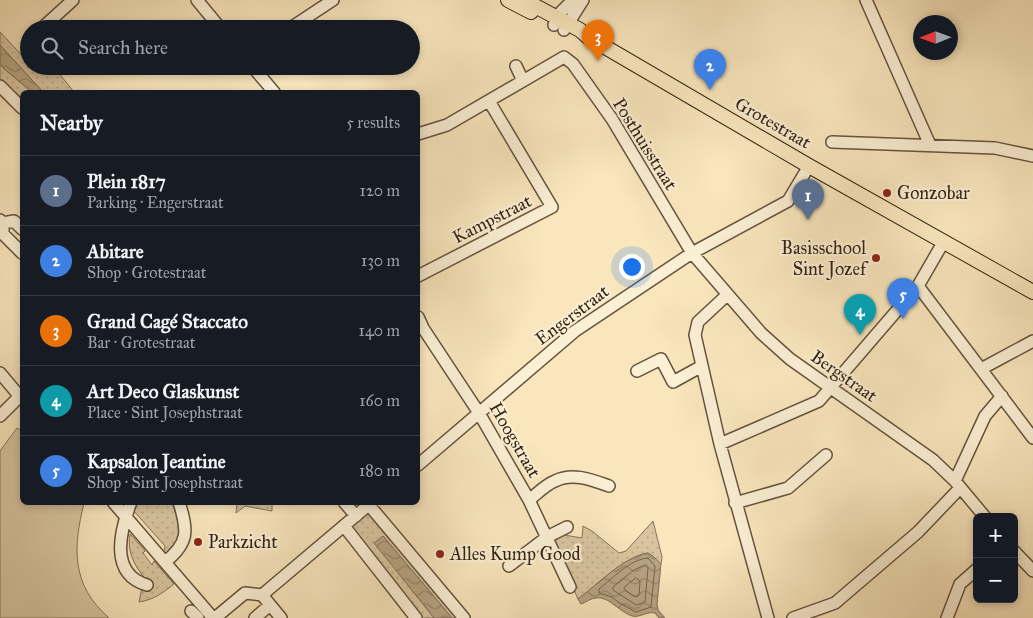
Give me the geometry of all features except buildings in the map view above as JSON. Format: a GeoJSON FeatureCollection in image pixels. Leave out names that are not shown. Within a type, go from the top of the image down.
{"type":"FeatureCollection","features":[{"type":"Feature","properties":{"kind":"main road","name":"Grotestraat"},"geometry":{"type":"LineString","coordinates":[[508,0],[588,37],[808,166],[944,241]]}},
{"type":"Feature","properties":{"kind":"main road","name":"Grotestraat"},"geometry":{"type":"LineString","coordinates":[[524,0],[561,24]]}},
{"type":"Feature","properties":{"kind":"main road"},"geometry":{"type":"LineString","coordinates":[[944,241],[1033,292]]}},
{"type":"Feature","properties":{"kind":"street"},"geometry":{"type":"LineString","coordinates":[[51,20],[72,0]]}},
{"type":"Feature","properties":{"kind":"street"},"geometry":{"type":"LineString","coordinates":[[197,0],[214,20]]}},
{"type":"Feature","properties":{"kind":"street"},"geometry":{"type":"LineString","coordinates":[[303,20],[333,0]]}},
{"type":"Feature","properties":{"kind":"street"},"geometry":{"type":"LineString","coordinates":[[561,24],[570,3],[583,0]]}},
{"type":"Feature","properties":{"kind":"street"},"geometry":{"type":"LineString","coordinates":[[866,0],[930,146]]}},
{"type":"Feature","properties":{"kind":"street","name":"Posthuisstraat"},"geometry":{"type":"LineString","coordinates":[[523,81],[564,57],[573,64],[612,119],[692,253]]}},
{"type":"Feature","properties":{"kind":"street"},"geometry":{"type":"LineString","coordinates":[[420,133],[447,125],[523,81],[516,66]]}},
{"type":"Feature","properties":{"kind":"street"},"geometry":{"type":"LineString","coordinates":[[260,75],[272,90]]}},
{"type":"Feature","properties":{"kind":"street"},"geometry":{"type":"LineString","coordinates":[[0,86],[20,106]]}},
{"type":"Feature","properties":{"kind":"street","name":"Kampstraat"},"geometry":{"type":"LineString","coordinates":[[420,275],[552,207],[489,101]]}},
{"type":"Feature","properties":{"kind":"street"},"geometry":{"type":"LineString","coordinates":[[832,142],[995,148],[1033,156]]}},
{"type":"Feature","properties":{"kind":"street","name":"Engerstraat"},"geometry":{"type":"LineString","coordinates":[[420,463],[575,331],[692,253],[788,201],[808,166]]}},
{"type":"Feature","properties":{"kind":"street"},"geometry":{"type":"LineString","coordinates":[[20,227],[14,221],[1,221],[3,234],[20,251]]}},
{"type":"Feature","properties":{"kind":"street"},"geometry":{"type":"LineString","coordinates":[[720,444],[819,401],[918,286],[944,241]]}},
{"type":"Feature","properties":{"kind":"street","name":"Bergstraat"},"geometry":{"type":"LineString","coordinates":[[692,253],[768,340],[790,359],[933,460],[958,485],[981,513]]}},
{"type":"Feature","properties":{"kind":"street"},"geometry":{"type":"LineString","coordinates":[[918,286],[1033,438]]}},
{"type":"Feature","properties":{"kind":"street"},"geometry":{"type":"LineString","coordinates":[[727,295],[698,322],[695,334],[720,444],[768,618]]}},
{"type":"Feature","properties":{"kind":"street","name":"Hoogstraat"},"geometry":{"type":"LineString","coordinates":[[420,322],[479,413],[529,500],[570,587]]}},
{"type":"Feature","properties":{"kind":"street"},"geometry":{"type":"LineString","coordinates":[[981,369],[1033,341]]}},
{"type":"Feature","properties":{"kind":"street"},"geometry":{"type":"LineString","coordinates":[[637,371],[661,360],[673,382],[702,366]]}},
{"type":"Feature","properties":{"kind":"street"},"geometry":{"type":"LineString","coordinates":[[0,373],[20,397]]}},
{"type":"Feature","properties":{"kind":"street"},"geometry":{"type":"LineString","coordinates":[[793,618],[835,603],[918,532],[958,485],[985,416],[1002,396]]}},
{"type":"Feature","properties":{"kind":"street"},"geometry":{"type":"LineString","coordinates":[[0,416],[20,399]]}},
{"type":"Feature","properties":{"kind":"street"},"geometry":{"type":"LineString","coordinates":[[735,502],[788,488],[826,456]]}},
{"type":"Feature","properties":{"kind":"street"},"geometry":{"type":"LineString","coordinates":[[529,500],[554,481],[568,477],[582,478],[610,486]]}},
{"type":"Feature","properties":{"kind":"street"},"geometry":{"type":"LineString","coordinates":[[115,505],[214,618],[245,593],[262,596],[281,618]]}},
{"type":"Feature","properties":{"kind":"street"},"geometry":{"type":"LineString","coordinates":[[130,505],[125,517],[121,538],[122,560],[126,572],[136,582],[147,585]]}},
{"type":"Feature","properties":{"kind":"street"},"geometry":{"type":"LineString","coordinates":[[164,562],[177,552],[183,543],[185,530],[180,505]]}},
{"type":"Feature","properties":{"kind":"street"},"geometry":{"type":"LineString","coordinates":[[347,505],[356,516]]}},
{"type":"Feature","properties":{"kind":"street"},"geometry":{"type":"LineString","coordinates":[[262,596],[370,505]]}},
{"type":"Feature","properties":{"kind":"street"},"geometry":{"type":"LineString","coordinates":[[372,505],[464,618]]}},
{"type":"Feature","properties":{"kind":"street"},"geometry":{"type":"LineString","coordinates":[[344,526],[416,618]]}},
{"type":"Feature","properties":{"kind":"street"},"geometry":{"type":"LineString","coordinates":[[509,566],[547,537],[567,527]]}},
{"type":"Feature","properties":{"kind":"street"},"geometry":{"type":"LineString","coordinates":[[1018,555],[1033,572]]}},
{"type":"Feature","properties":{"kind":"street"},"geometry":{"type":"LineString","coordinates":[[947,618],[960,584],[973,573]]}},
{"type":"Feature","properties":{"kind":"street"},"geometry":{"type":"LineString","coordinates":[[255,618],[270,605]]}},
{"type":"Feature","properties":{"kind":"shaded area"},"geometry":{"type":"Polygon","coordinates":[[[0,32],[20,53],[20,67],[0,45],[0,32]]]}},
{"type":"Feature","properties":{"kind":"shaded area"},"geometry":{"type":"Polygon","coordinates":[[[0,63],[3,68],[30,90],[20,90],[20,100],[0,80],[0,63]]]}},
{"type":"Feature","properties":{"kind":"shaded area"},"geometry":{"type":"Polygon","coordinates":[[[27,75],[60,75],[72,90],[41,90],[27,75]]]}},
{"type":"Feature","properties":{"kind":"shaded area"},"geometry":{"type":"Polygon","coordinates":[[[17,428],[20,430],[20,505],[84,505],[77,550],[81,579],[97,605],[109,618],[0,618],[0,451],[17,428]]]}},
{"type":"Feature","properties":{"kind":"shaded area"},"geometry":{"type":"Polygon","coordinates":[[[136,505],[173,505],[178,527],[175,551],[164,555],[165,546],[133,510],[136,505]]]}},
{"type":"Feature","properties":{"kind":"shaded area"},"geometry":{"type":"Polygon","coordinates":[[[237,505],[272,505],[272,511],[245,506],[236,513],[237,505]]]}},
{"type":"Feature","properties":{"kind":"shaded area"},"geometry":{"type":"Polygon","coordinates":[[[368,512],[461,618],[452,618],[383,536],[375,543],[434,618],[423,618],[418,613],[352,527],[368,512]]]}},
{"type":"Feature","properties":{"kind":"shaded area"},"geometry":{"type":"Polygon","coordinates":[[[653,521],[662,557],[661,564],[648,553],[639,555],[621,565],[578,599],[554,544],[558,537],[564,535],[582,538],[583,526],[619,553],[626,551],[653,521]]]}},
{"type":"Feature","properties":{"kind":"shaded area"},"geometry":{"type":"Polygon","coordinates":[[[130,534],[145,551],[143,553],[152,565],[154,561],[174,584],[149,600],[139,602],[144,577],[132,557],[129,546],[130,534]]]}},
{"type":"Feature","properties":{"kind":"water"},"geometry":{"type":"Polygon","coordinates":[[[0,45],[20,67],[20,75],[27,75],[41,90],[30,90],[3,68],[0,63],[0,45]]]}},
{"type":"Feature","properties":{"kind":"water"},"geometry":{"type":"Polygon","coordinates":[[[383,536],[452,618],[434,618],[374,543],[383,536]]]}},
{"type":"Feature","properties":{"kind":"water"},"geometry":{"type":"Polygon","coordinates":[[[648,553],[661,564],[657,604],[658,610],[665,618],[659,618],[655,613],[632,616],[601,598],[592,599],[581,604],[578,599],[621,565],[639,555],[648,553]]]}},
{"type":"Feature","properties":{"kind":"place","name":"Grand Cagé Staccato"},"geometry":{"type":"Point","coordinates":[598,61]}},
{"type":"Feature","properties":{"kind":"place","name":"Abitare"},"geometry":{"type":"Point","coordinates":[710,90]}},
{"type":"Feature","properties":{"kind":"place","name":"Gonzobar"},"geometry":{"type":"Point","coordinates":[887,193]}},
{"type":"Feature","properties":{"kind":"place","name":"Plein 1817"},"geometry":{"type":"Point","coordinates":[808,220]}},
{"type":"Feature","properties":{"kind":"place","name":"Basisschool Sint Jozef"},"geometry":{"type":"Point","coordinates":[876,258]}},
{"type":"Feature","properties":{"kind":"place","name":"Kapsalon Jeantine"},"geometry":{"type":"Point","coordinates":[903,319]}},
{"type":"Feature","properties":{"kind":"place","name":"Art Deco Glaskunst"},"geometry":{"type":"Point","coordinates":[860,335]}},
{"type":"Feature","properties":{"kind":"place","name":"Parkzicht"},"geometry":{"type":"Point","coordinates":[198,542]}},
{"type":"Feature","properties":{"kind":"place","name":"Alles Kump Good"},"geometry":{"type":"Point","coordinates":[440,554]}}]}
